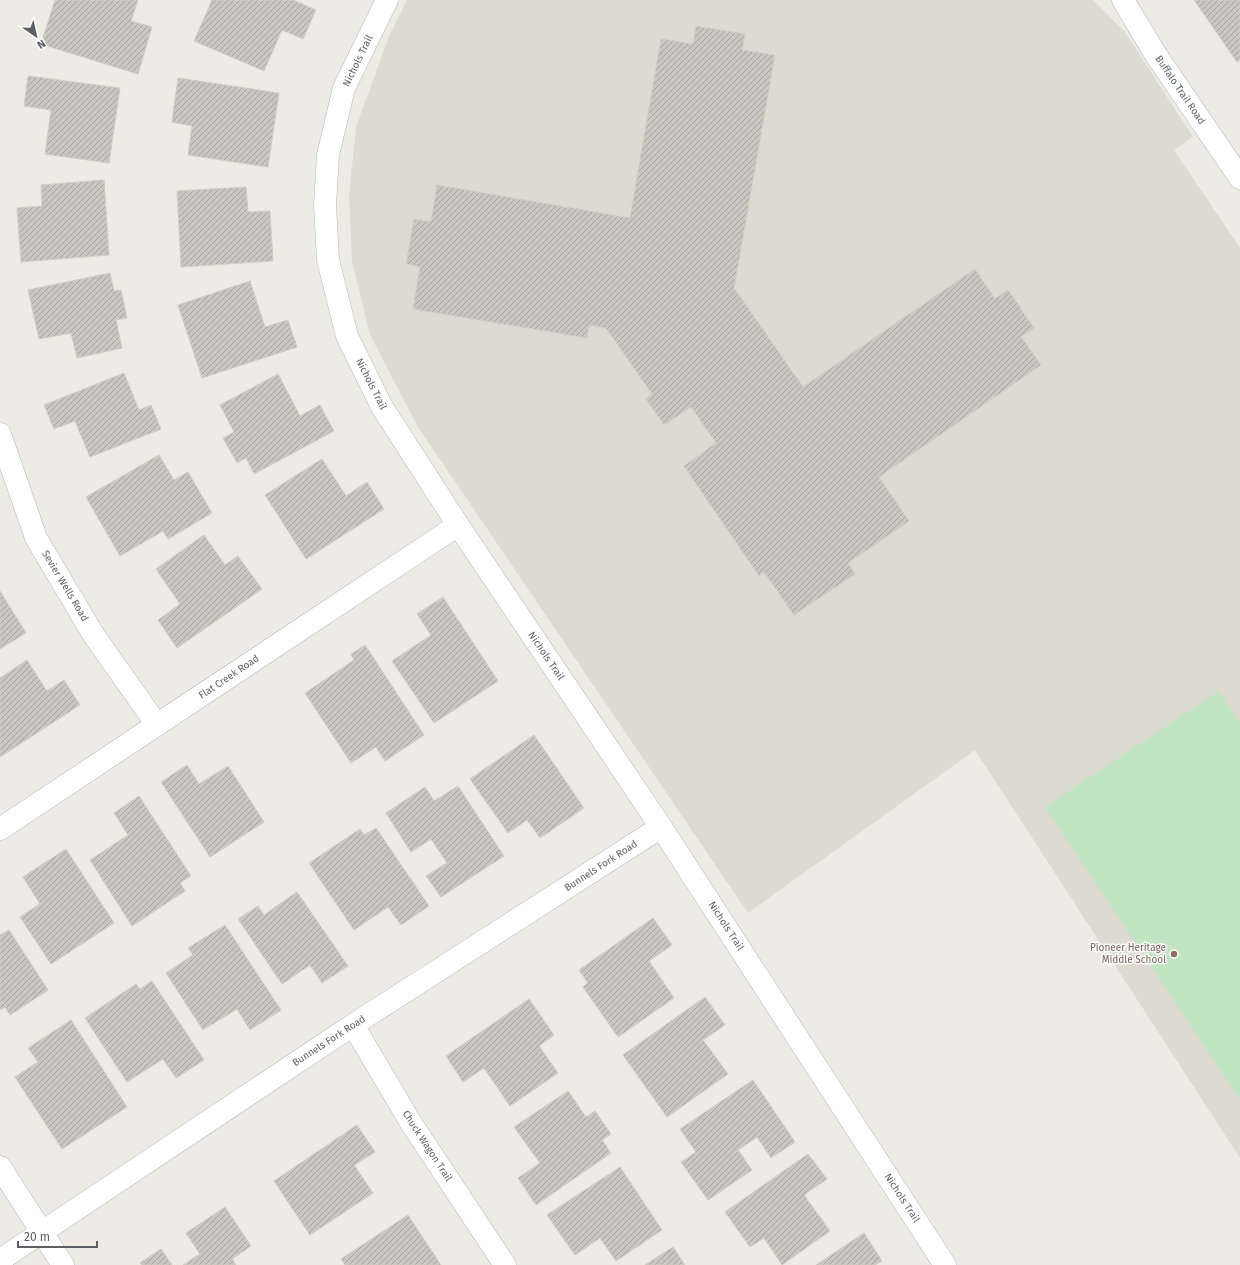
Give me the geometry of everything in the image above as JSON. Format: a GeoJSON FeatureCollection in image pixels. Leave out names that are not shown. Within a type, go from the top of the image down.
{"type":"FeatureCollection","features":[{"type":"Feature","properties":{"kind":"street","name":"Nichols Trail"},"geometry":{"type":"LineString","coordinates":[[387,0],[344,88],[328,155],[325,205],[328,260],[347,336],[382,407],[458,525],[662,827],[945,1265]]}},
{"type":"Feature","properties":{"kind":"street","name":"Buffalo Trail Road"},"geometry":{"type":"LineString","coordinates":[[1123,0],[1156,55],[1240,178]]}},
{"type":"Feature","properties":{"kind":"street","name":"Sevier Wells Road"},"geometry":{"type":"LineString","coordinates":[[0,434],[36,538],[93,634],[157,725]]}},
{"type":"Feature","properties":{"kind":"street","name":"Flat Creek Road"},"geometry":{"type":"LineString","coordinates":[[0,829],[458,525]]}},
{"type":"Feature","properties":{"kind":"street","name":"Bunnels Fork Road"},"geometry":{"type":"LineString","coordinates":[[0,1260],[353,1025],[662,827]]}},
{"type":"Feature","properties":{"kind":"street","name":"Chuck Wagon Trail"},"geometry":{"type":"LineString","coordinates":[[353,1025],[411,1123],[505,1265]]}},
{"type":"Feature","properties":{"kind":"street"},"geometry":{"type":"LineString","coordinates":[[0,1167],[63,1265]]}},
{"type":"Feature","properties":{"kind":"shaded area"},"geometry":{"type":"Polygon","coordinates":[[[407,0],[1093,0],[1125,32],[1193,137],[1174,150],[1240,248],[1240,1158],[975,750],[748,913],[418,427],[370,335],[352,261],[349,195],[356,127],[390,34],[407,0]]]}},
{"type":"Feature","properties":{"kind":"green space"},"geometry":{"type":"Polygon","coordinates":[[[1219,691],[1240,723],[1240,1099],[1045,807],[1219,691]]]}},
{"type":"Feature","properties":{"kind":"building"},"geometry":{"type":"Polygon","coordinates":[[[55,0],[138,0],[131,21],[152,27],[138,74],[41,44],[55,0]]]}},
{"type":"Feature","properties":{"kind":"building"},"geometry":{"type":"Polygon","coordinates":[[[212,0],[293,0],[316,10],[303,39],[282,30],[264,71],[194,41],[212,0]]]}},
{"type":"Feature","properties":{"kind":"building"},"geometry":{"type":"Polygon","coordinates":[[[1194,0],[1240,0],[1240,60],[1237,62],[1194,0]]]}},
{"type":"Feature","properties":{"kind":"building"},"geometry":{"type":"Polygon","coordinates":[[[696,26],[745,34],[742,50],[775,55],[734,288],[803,387],[975,269],[995,299],[1008,290],[1034,328],[1021,337],[1041,365],[879,477],[909,521],[848,563],[855,574],[794,615],[764,572],[759,576],[684,466],[716,443],[691,407],[664,425],[646,399],[652,394],[606,328],[589,325],[587,338],[413,309],[420,267],[406,264],[414,219],[431,222],[437,185],[630,218],[661,39],[693,44],[696,26]]]}},
{"type":"Feature","properties":{"kind":"building"},"geometry":{"type":"Polygon","coordinates":[[[28,76],[120,88],[109,163],[45,154],[51,110],[24,106],[28,76]]]}},
{"type":"Feature","properties":{"kind":"building"},"geometry":{"type":"Polygon","coordinates":[[[178,78],[279,93],[268,167],[188,155],[192,126],[172,122],[178,78]]]}},
{"type":"Feature","properties":{"kind":"building"},"geometry":{"type":"Polygon","coordinates":[[[104,180],[109,255],[21,262],[17,208],[42,206],[41,185],[104,180]]]}},
{"type":"Feature","properties":{"kind":"building"},"geometry":{"type":"Polygon","coordinates":[[[246,187],[248,212],[270,211],[273,261],[181,267],[177,191],[246,187]]]}},
{"type":"Feature","properties":{"kind":"building"},"geometry":{"type":"Polygon","coordinates":[[[110,273],[114,291],[121,290],[127,318],[116,320],[122,348],[77,358],[71,333],[39,339],[28,290],[110,273]]]}},
{"type":"Feature","properties":{"kind":"building"},"geometry":{"type":"Polygon","coordinates":[[[250,281],[265,327],[288,320],[297,347],[202,378],[178,305],[250,281]]]}},
{"type":"Feature","properties":{"kind":"building"},"geometry":{"type":"Polygon","coordinates":[[[124,373],[139,410],[151,405],[161,429],[90,457],[75,421],[54,429],[44,405],[124,373]]]}},
{"type":"Feature","properties":{"kind":"building"},"geometry":{"type":"Polygon","coordinates":[[[278,374],[300,416],[320,405],[334,431],[254,474],[246,458],[237,463],[223,438],[234,432],[220,405],[278,374]]]}},
{"type":"Feature","properties":{"kind":"building"},"geometry":{"type":"Polygon","coordinates":[[[159,455],[174,480],[188,472],[212,513],[168,539],[163,531],[120,556],[86,497],[159,455]]]}},
{"type":"Feature","properties":{"kind":"building"},"geometry":{"type":"Polygon","coordinates":[[[322,459],[346,496],[367,482],[384,509],[306,559],[265,495],[322,459]]]}},
{"type":"Feature","properties":{"kind":"building"},"geometry":{"type":"Polygon","coordinates":[[[204,535],[225,565],[238,556],[262,589],[177,648],[158,620],[180,604],[156,569],[204,535]]]}},
{"type":"Feature","properties":{"kind":"building"},"geometry":{"type":"Polygon","coordinates":[[[0,591],[26,633],[0,649],[0,591]]]}},
{"type":"Feature","properties":{"kind":"building"},"geometry":{"type":"Polygon","coordinates":[[[443,597],[498,681],[434,723],[392,661],[431,635],[417,614],[443,597]]]}},
{"type":"Feature","properties":{"kind":"building"},"geometry":{"type":"Polygon","coordinates":[[[365,645],[424,735],[385,761],[376,747],[351,763],[305,693],[354,660],[351,654],[365,645]]]}},
{"type":"Feature","properties":{"kind":"building"},"geometry":{"type":"Polygon","coordinates":[[[27,660],[47,691],[64,680],[80,705],[0,757],[0,678],[27,660]]]}},
{"type":"Feature","properties":{"kind":"building"},"geometry":{"type":"Polygon","coordinates":[[[534,735],[584,808],[540,838],[527,820],[508,833],[470,779],[534,735]]]}},
{"type":"Feature","properties":{"kind":"building"},"geometry":{"type":"Polygon","coordinates":[[[187,765],[199,784],[228,766],[264,822],[210,857],[161,782],[187,765]]]}},
{"type":"Feature","properties":{"kind":"building"},"geometry":{"type":"Polygon","coordinates":[[[458,786],[504,856],[441,897],[426,876],[447,863],[431,839],[411,852],[386,813],[425,787],[434,801],[458,786]]]}},
{"type":"Feature","properties":{"kind":"building"},"geometry":{"type":"Polygon","coordinates":[[[139,796],[191,876],[180,883],[185,891],[132,926],[90,860],[128,835],[114,813],[139,796]]]}},
{"type":"Feature","properties":{"kind":"building"},"geometry":{"type":"Polygon","coordinates":[[[376,828],[429,906],[401,925],[388,907],[354,930],[309,863],[360,829],[364,835],[376,828]]]}},
{"type":"Feature","properties":{"kind":"building"},"geometry":{"type":"Polygon","coordinates":[[[66,849],[114,923],[51,964],[20,917],[40,904],[23,877],[66,849]]]}},
{"type":"Feature","properties":{"kind":"building"},"geometry":{"type":"Polygon","coordinates":[[[297,892],[348,966],[322,983],[310,965],[282,984],[238,919],[258,906],[264,915],[297,892]]]}},
{"type":"Feature","properties":{"kind":"building"},"geometry":{"type":"Polygon","coordinates":[[[653,918],[672,945],[649,961],[674,998],[618,1037],[583,987],[588,983],[579,970],[653,918]]]}},
{"type":"Feature","properties":{"kind":"building"},"geometry":{"type":"Polygon","coordinates":[[[225,925],[281,1010],[250,1030],[237,1009],[203,1030],[166,973],[193,955],[188,948],[225,925]]]}},
{"type":"Feature","properties":{"kind":"building"},"geometry":{"type":"Polygon","coordinates":[[[9,930],[48,990],[10,1015],[5,1007],[0,1010],[0,935],[9,930]]]}},
{"type":"Feature","properties":{"kind":"building"},"geometry":{"type":"Polygon","coordinates":[[[152,981],[204,1060],[176,1078],[163,1059],[127,1082],[85,1018],[136,984],[140,989],[152,981]]]}},
{"type":"Feature","properties":{"kind":"building"},"geometry":{"type":"Polygon","coordinates":[[[705,997],[725,1025],[703,1040],[728,1074],[667,1117],[623,1055],[705,997]]]}},
{"type":"Feature","properties":{"kind":"building"},"geometry":{"type":"Polygon","coordinates":[[[529,999],[554,1035],[539,1046],[558,1073],[510,1106],[484,1068],[463,1082],[446,1056],[529,999]]]}},
{"type":"Feature","properties":{"kind":"building"},"geometry":{"type":"Polygon","coordinates":[[[71,1020],[127,1107],[62,1149],[15,1077],[38,1062],[28,1048],[71,1020]]]}},
{"type":"Feature","properties":{"kind":"building"},"geometry":{"type":"Polygon","coordinates":[[[753,1080],[795,1142],[771,1158],[757,1137],[738,1150],[752,1170],[708,1200],[681,1162],[696,1152],[680,1129],[753,1080]]]}},
{"type":"Feature","properties":{"kind":"building"},"geometry":{"type":"Polygon","coordinates":[[[568,1091],[586,1117],[595,1111],[611,1134],[602,1140],[611,1153],[536,1205],[518,1178],[540,1163],[514,1127],[568,1091]]]}},
{"type":"Feature","properties":{"kind":"building"},"geometry":{"type":"Polygon","coordinates":[[[357,1125],[375,1152],[354,1165],[373,1193],[310,1235],[274,1181],[357,1125]]]}},
{"type":"Feature","properties":{"kind":"building"},"geometry":{"type":"Polygon","coordinates":[[[808,1154],[827,1179],[804,1195],[830,1231],[782,1265],[764,1238],[750,1247],[725,1212],[808,1154]]]}},
{"type":"Feature","properties":{"kind":"building"},"geometry":{"type":"Polygon","coordinates":[[[620,1167],[662,1230],[616,1261],[600,1238],[575,1255],[547,1215],[620,1167]]]}},
{"type":"Feature","properties":{"kind":"building"},"geometry":{"type":"Polygon","coordinates":[[[225,1207],[251,1246],[232,1259],[236,1265],[183,1265],[200,1254],[186,1233],[225,1207]]]}},
{"type":"Feature","properties":{"kind":"building"},"geometry":{"type":"Polygon","coordinates":[[[408,1215],[441,1265],[345,1265],[341,1259],[408,1215]]]}},
{"type":"Feature","properties":{"kind":"building"},"geometry":{"type":"Polygon","coordinates":[[[864,1233],[882,1261],[875,1265],[816,1265],[864,1233]]]}},
{"type":"Feature","properties":{"kind":"building"},"geometry":{"type":"Polygon","coordinates":[[[673,1247],[685,1265],[645,1265],[673,1247]]]}},
{"type":"Feature","properties":{"kind":"building"},"geometry":{"type":"Polygon","coordinates":[[[161,1249],[172,1265],[142,1265],[140,1263],[161,1249]]]}},
{"type":"Feature","properties":{"kind":"place","name":"Pioneer Heritage Middle School"},"geometry":{"type":"Point","coordinates":[1174,954]}}]}
